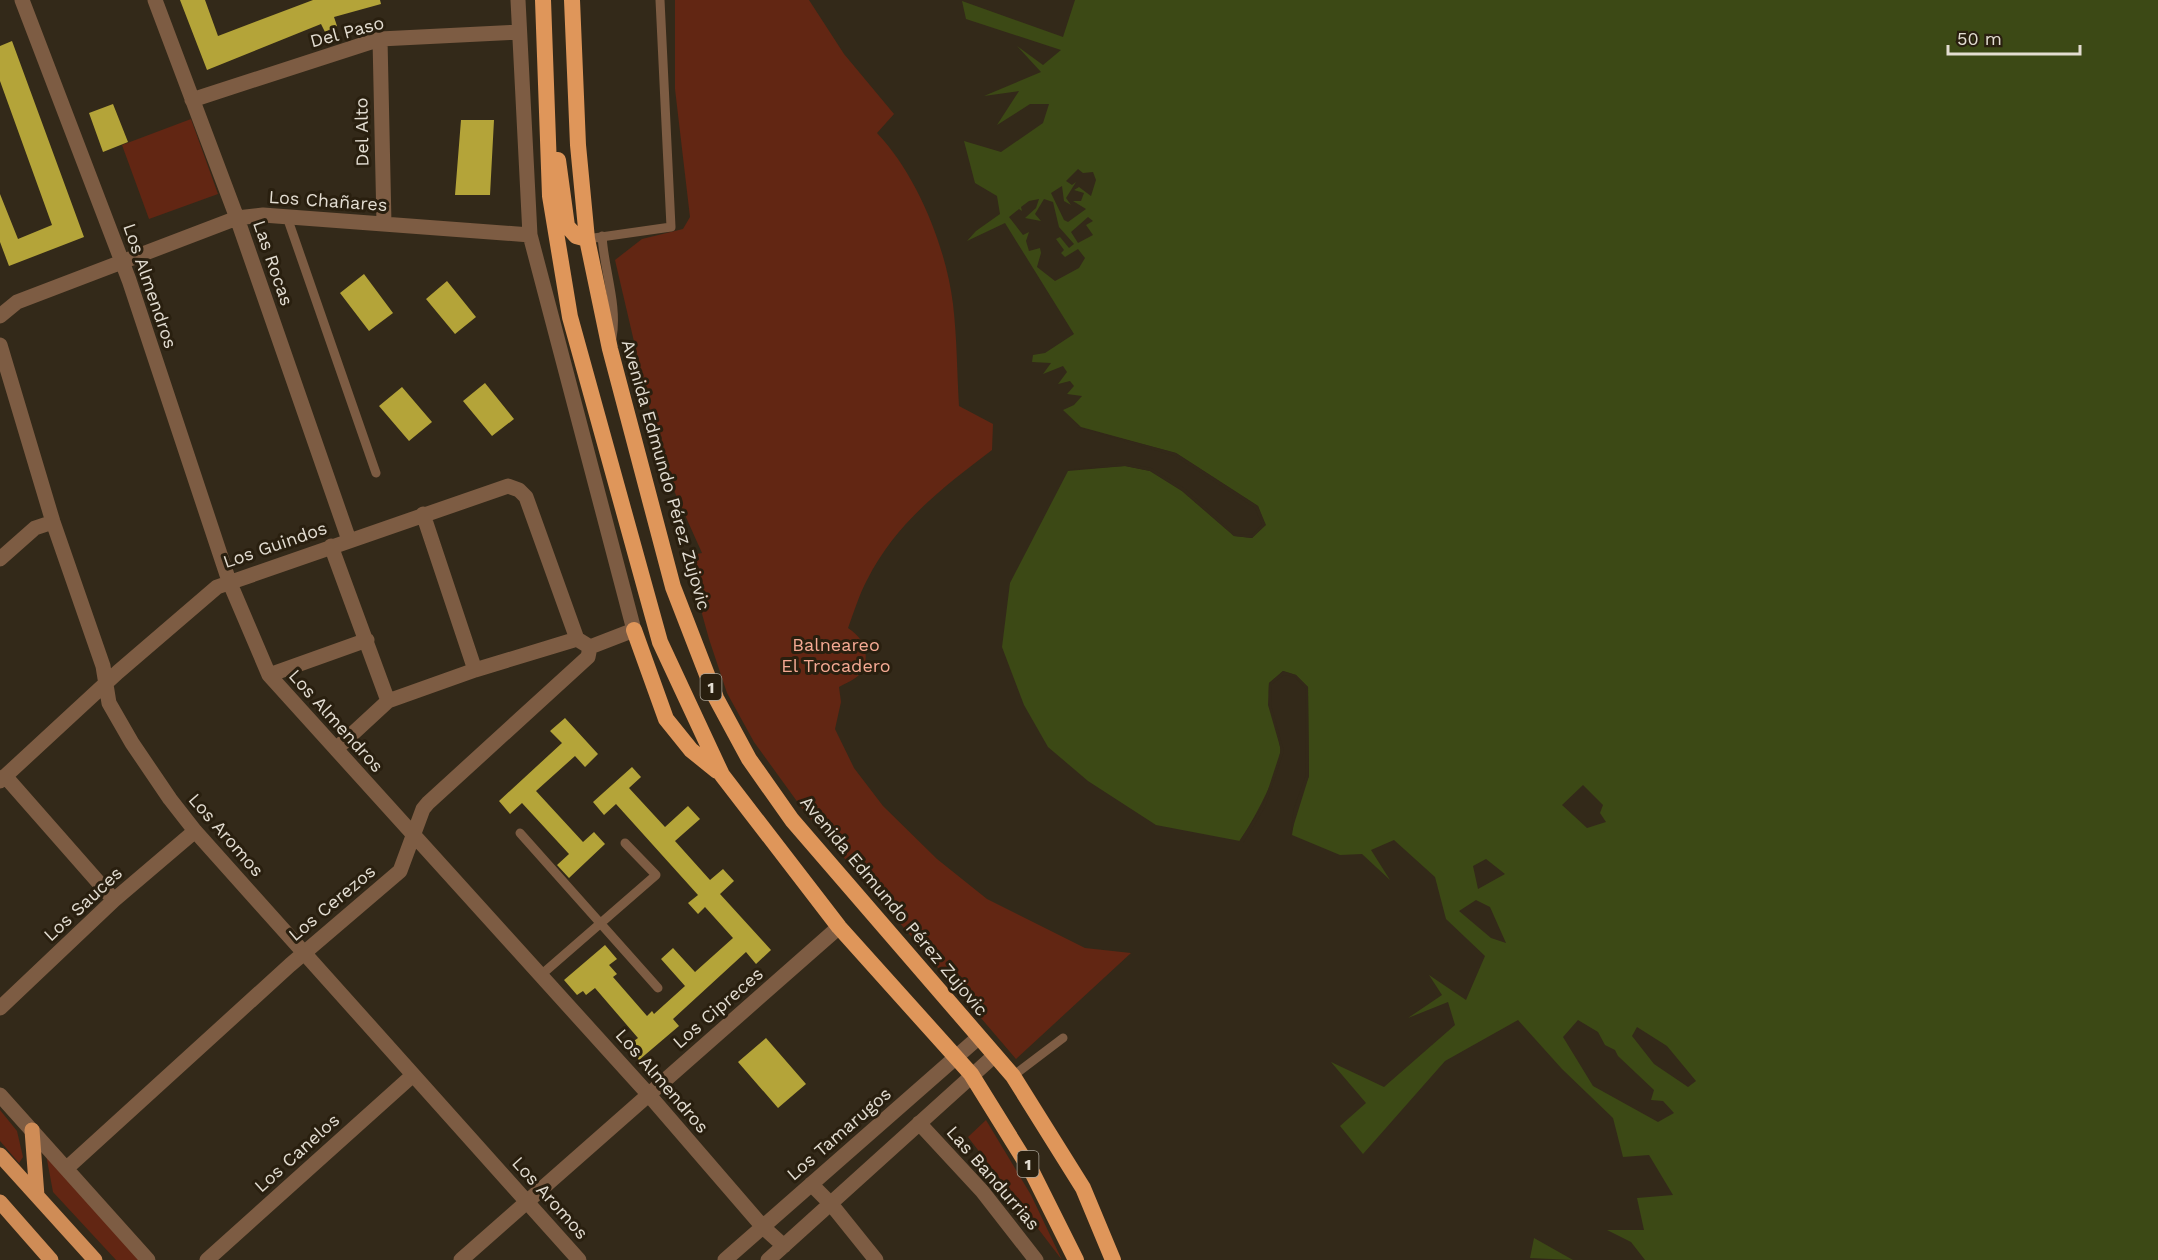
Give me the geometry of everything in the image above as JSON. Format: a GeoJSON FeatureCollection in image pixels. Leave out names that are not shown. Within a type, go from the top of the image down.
{"type":"FeatureCollection","features":[{"type":"Feature","properties":{"kind":"highway","name":"1"},"geometry":{"type":"LineString","coordinates":[[543,0],[551,207],[570,316],[660,642],[688,708],[722,775],[839,927],[971,1074],[1010,1132],[1034,1174],[1076,1260]]}},
{"type":"Feature","properties":{"kind":"highway","name":"Avenida Edmundo Pérez Zujovic"},"geometry":{"type":"LineString","coordinates":[[572,0],[578,146],[610,349],[673,586],[721,708],[749,759],[792,820],[1013,1076],[1083,1188],[1113,1260]]}},
{"type":"Feature","properties":{"kind":"highway"},"geometry":{"type":"LineString","coordinates":[[547,141],[558,160],[567,226],[576,236],[594,237]]}},
{"type":"Feature","properties":{"kind":"highway"},"geometry":{"type":"LineString","coordinates":[[634,630],[666,719],[691,750],[722,775]]}},
{"type":"Feature","properties":{"kind":"main road"},"geometry":{"type":"LineString","coordinates":[[32,1130],[37,1196]]}},
{"type":"Feature","properties":{"kind":"main road"},"geometry":{"type":"LineString","coordinates":[[0,1155],[95,1260]]}},
{"type":"Feature","properties":{"kind":"main road"},"geometry":{"type":"LineString","coordinates":[[0,1202],[51,1260]]}},
{"type":"Feature","properties":{"kind":"street","name":"Los Almendros"},"geometry":{"type":"LineString","coordinates":[[22,0],[122,262],[229,581],[269,675],[649,1095],[763,1227],[784,1246]]}},
{"type":"Feature","properties":{"kind":"street","name":"Las Rocas"},"geometry":{"type":"LineString","coordinates":[[155,0],[237,218],[349,540]]}},
{"type":"Feature","properties":{"kind":"street"},"geometry":{"type":"LineString","coordinates":[[336,749],[388,701],[475,669],[634,630],[530,236],[518,0]]}},
{"type":"Feature","properties":{"kind":"street","name":"Del Paso"},"geometry":{"type":"LineString","coordinates":[[192,100],[380,39],[518,32]]}},
{"type":"Feature","properties":{"kind":"street","name":"Del Alto"},"geometry":{"type":"LineString","coordinates":[[380,39],[384,224]]}},
{"type":"Feature","properties":{"kind":"street","name":"Los Chañares"},"geometry":{"type":"LineString","coordinates":[[0,316],[17,302],[237,218],[263,215],[530,236]]}},
{"type":"Feature","properties":{"kind":"street","name":"Los Aromos"},"geometry":{"type":"LineString","coordinates":[[0,345],[53,522],[104,666],[109,703],[132,743],[195,831],[579,1260]]}},
{"type":"Feature","properties":{"kind":"street","name":"Los Guindos"},"geometry":{"type":"LineString","coordinates":[[3,779],[217,586],[508,486],[519,490],[526,497],[584,643]]}},
{"type":"Feature","properties":{"kind":"street"},"geometry":{"type":"LineString","coordinates":[[423,514],[475,669]]}},
{"type":"Feature","properties":{"kind":"street"},"geometry":{"type":"LineString","coordinates":[[0,559],[35,528],[53,522]]}},
{"type":"Feature","properties":{"kind":"street"},"geometry":{"type":"LineString","coordinates":[[332,546],[388,701]]}},
{"type":"Feature","properties":{"kind":"street"},"geometry":{"type":"LineString","coordinates":[[269,675],[367,640]]}},
{"type":"Feature","properties":{"kind":"street","name":"Los Cerezos"},"geometry":{"type":"LineString","coordinates":[[68,1168],[304,953],[400,871],[412,835],[428,803],[588,657],[584,643]]}},
{"type":"Feature","properties":{"kind":"street"},"geometry":{"type":"LineString","coordinates":[[3,779],[114,900]]}},
{"type":"Feature","properties":{"kind":"street","name":"Los Sauces"},"geometry":{"type":"LineString","coordinates":[[0,1008],[114,900],[195,831]]}},
{"type":"Feature","properties":{"kind":"street","name":"Los Cipreces"},"geometry":{"type":"LineString","coordinates":[[462,1260],[526,1200],[839,927]]}},
{"type":"Feature","properties":{"kind":"street","name":"Los Tamarugos"},"geometry":{"type":"LineString","coordinates":[[725,1260],[979,1037]]}},
{"type":"Feature","properties":{"kind":"street"},"geometry":{"type":"LineString","coordinates":[[768,1260],[971,1074],[995,1055]]}},
{"type":"Feature","properties":{"kind":"street","name":"Los Canelos"},"geometry":{"type":"LineString","coordinates":[[207,1260],[413,1075]]}},
{"type":"Feature","properties":{"kind":"street"},"geometry":{"type":"LineString","coordinates":[[0,1095],[68,1168],[148,1260]]}},
{"type":"Feature","properties":{"kind":"street","name":"Las Bandurrias"},"geometry":{"type":"LineString","coordinates":[[919,1123],[982,1191],[1036,1260]]}},
{"type":"Feature","properties":{"kind":"street"},"geometry":{"type":"LineString","coordinates":[[811,1185],[831,1204],[876,1260]]}},
{"type":"Feature","properties":{"kind":"lane"},"geometry":{"type":"LineString","coordinates":[[594,237],[671,227],[660,0]]}},
{"type":"Feature","properties":{"kind":"lane"},"geometry":{"type":"LineString","coordinates":[[287,217],[376,473]]}},
{"type":"Feature","properties":{"kind":"lane"},"geometry":{"type":"LineString","coordinates":[[520,833],[658,988]]}},
{"type":"Feature","properties":{"kind":"lane"},"geometry":{"type":"LineString","coordinates":[[541,975],[599,922],[656,875],[625,843]]}},
{"type":"Feature","properties":{"kind":"lane"},"geometry":{"type":"LineString","coordinates":[[1013,1076],[1063,1038]]}},
{"type":"Feature","properties":{"kind":"green space","name":"Balneareo El Trocadero"},"geometry":{"type":"Polygon","coordinates":[[[675,0],[809,0],[844,54],[894,114],[877,133],[905,169],[917,191],[944,259],[953,304],[959,406],[993,424],[992,450],[922,508],[891,541],[878,560],[859,598],[848,628],[862,642],[866,654],[864,667],[858,676],[839,687],[841,702],[835,729],[854,768],[883,806],[937,859],[987,899],[1085,948],[1131,953],[1016,1059],[804,811],[754,742],[727,693],[709,639],[686,556],[702,553],[663,466],[615,260],[642,239],[683,229],[690,217],[675,89],[675,0]]]}},
{"type":"Feature","properties":{"kind":"green space"},"geometry":{"type":"Polygon","coordinates":[[[191,119],[218,194],[149,219],[122,145],[191,119]]]}},
{"type":"Feature","properties":{"kind":"green space"},"geometry":{"type":"Polygon","coordinates":[[[0,1110],[17,1131],[23,1157],[19,1163],[0,1141],[0,1110]]]}},
{"type":"Feature","properties":{"kind":"green space"},"geometry":{"type":"Polygon","coordinates":[[[986,1120],[1031,1195],[1062,1260],[968,1137],[986,1120]]]}},
{"type":"Feature","properties":{"kind":"green space"},"geometry":{"type":"Polygon","coordinates":[[[45,1149],[141,1260],[116,1260],[53,1192],[45,1149]]]}},
{"type":"Feature","properties":{"kind":"shaded area"},"geometry":{"type":"Polygon","coordinates":[[[1075,0],[2158,0],[2158,1260],[1645,1260],[1631,1242],[1607,1230],[1644,1230],[1637,1198],[1673,1195],[1649,1155],[1623,1157],[1613,1118],[1562,1069],[1518,1020],[1445,1061],[1363,1154],[1340,1126],[1366,1103],[1331,1062],[1384,1087],[1455,1025],[1448,1002],[1408,1018],[1442,995],[1429,975],[1466,1000],[1485,956],[1446,919],[1435,877],[1394,840],[1371,850],[1390,880],[1362,854],[1340,855],[1292,835],[1296,809],[1309,776],[1308,687],[1296,675],[1283,671],[1269,683],[1269,702],[1280,756],[1266,795],[1240,841],[1156,825],[1088,781],[1048,747],[1024,705],[1002,647],[1010,583],[1068,471],[1125,466],[1150,471],[1182,491],[1234,536],[1252,538],[1265,525],[1258,506],[1176,453],[1081,427],[1063,410],[1074,405],[1082,396],[1067,394],[1074,386],[1070,381],[1058,384],[1067,372],[1063,366],[1043,374],[1051,363],[1032,362],[1033,355],[1045,353],[1074,334],[1005,223],[967,241],[976,231],[1000,214],[997,196],[975,183],[964,141],[1001,152],[1043,123],[1049,104],[1030,104],[997,125],[1019,91],[984,96],[1041,72],[1017,46],[1043,65],[1061,50],[966,19],[962,1],[1063,37],[1075,0]],[[1078,169],[1066,181],[1072,185],[1076,182],[1066,198],[1071,205],[1064,201],[1062,186],[1051,193],[1064,220],[1068,222],[1086,209],[1073,201],[1081,201],[1084,193],[1074,190],[1079,187],[1091,196],[1096,180],[1093,172],[1083,173],[1078,169]],[[1039,199],[1029,201],[1021,207],[1022,211],[1019,209],[1009,217],[1023,235],[1029,232],[1026,241],[1029,251],[1040,248],[1037,267],[1055,281],[1079,268],[1085,258],[1078,249],[1065,257],[1061,253],[1064,250],[1056,239],[1060,237],[1069,248],[1074,244],[1059,227],[1053,202],[1044,199],[1035,214],[1041,221],[1025,218],[1036,208],[1039,199]],[[1088,217],[1071,232],[1078,243],[1093,235],[1086,225],[1093,221],[1088,217]],[[1583,785],[1562,805],[1587,828],[1606,822],[1600,813],[1603,805],[1583,785]],[[1486,859],[1473,866],[1478,889],[1505,874],[1486,859]],[[1476,900],[1459,911],[1491,938],[1506,943],[1490,907],[1476,900]],[[1578,1020],[1563,1037],[1593,1086],[1658,1122],[1674,1113],[1663,1101],[1651,1100],[1654,1090],[1618,1056],[1615,1050],[1605,1045],[1598,1032],[1578,1020]],[[1637,1027],[1632,1036],[1654,1064],[1688,1087],[1696,1081],[1667,1046],[1637,1027]]]}},
{"type":"Feature","properties":{"kind":"shaded area"},"geometry":{"type":"Polygon","coordinates":[[[1534,1238],[1573,1260],[1530,1258],[1534,1238]]]}},
{"type":"Feature","properties":{"kind":"pier"},"geometry":{"type":"Polygon","coordinates":[[[1077,427],[1176,453],[1258,506],[1266,525],[1252,538],[1234,536],[1182,491],[1150,471],[1125,466],[1066,470],[1125,463],[1151,468],[1184,488],[1235,534],[1251,535],[1262,525],[1255,508],[1175,456],[1077,427]]]}},
{"type":"Feature","properties":{"kind":"pier"},"geometry":{"type":"Polygon","coordinates":[[[1283,671],[1296,675],[1308,687],[1309,776],[1290,837],[1294,808],[1306,775],[1305,688],[1295,677],[1284,675],[1272,684],[1271,705],[1284,751],[1265,807],[1243,843],[1238,843],[1263,805],[1281,750],[1268,705],[1269,683],[1283,671]]]}},
{"type":"Feature","properties":{"kind":"building"},"geometry":{"type":"Polygon","coordinates":[[[180,0],[205,0],[218,36],[313,0],[380,0],[381,4],[334,17],[337,26],[325,32],[321,24],[207,70],[180,0]]]}},
{"type":"Feature","properties":{"kind":"building"},"geometry":{"type":"Polygon","coordinates":[[[12,41],[84,237],[9,266],[0,242],[0,194],[18,239],[52,225],[0,81],[0,46],[12,41]]]}},
{"type":"Feature","properties":{"kind":"building"},"geometry":{"type":"Polygon","coordinates":[[[113,104],[128,142],[103,152],[89,113],[113,104]]]}},
{"type":"Feature","properties":{"kind":"building"},"geometry":{"type":"Polygon","coordinates":[[[461,120],[494,120],[490,195],[455,195],[461,120]]]}},
{"type":"Feature","properties":{"kind":"building"},"geometry":{"type":"Polygon","coordinates":[[[364,274],[393,313],[369,331],[340,293],[364,274]]]}},
{"type":"Feature","properties":{"kind":"building"},"geometry":{"type":"Polygon","coordinates":[[[447,281],[476,317],[455,334],[426,299],[447,281]]]}},
{"type":"Feature","properties":{"kind":"building"},"geometry":{"type":"Polygon","coordinates":[[[485,383],[514,419],[492,436],[463,401],[485,383]]]}},
{"type":"Feature","properties":{"kind":"building"},"geometry":{"type":"Polygon","coordinates":[[[402,387],[432,422],[409,441],[379,406],[402,387]]]}},
{"type":"Feature","properties":{"kind":"building"},"geometry":{"type":"Polygon","coordinates":[[[565,718],[598,754],[585,767],[575,756],[536,791],[583,842],[594,832],[605,844],[569,878],[557,865],[569,854],[522,803],[510,814],[499,801],[562,743],[550,731],[565,718]]]}},
{"type":"Feature","properties":{"kind":"building"},"geometry":{"type":"Polygon","coordinates":[[[632,767],[641,777],[629,788],[665,827],[688,806],[700,819],[675,841],[710,880],[723,869],[734,881],[720,894],[771,950],[756,964],[746,952],[673,1019],[679,1026],[639,1060],[627,1046],[638,1038],[595,988],[586,995],[583,991],[577,995],[564,980],[605,945],[617,959],[609,965],[617,974],[613,977],[647,1016],[652,1011],[654,1014],[685,986],[661,959],[673,948],[695,972],[733,938],[705,907],[698,914],[688,903],[698,895],[616,804],[604,815],[593,802],[632,767]]]}},
{"type":"Feature","properties":{"kind":"building"},"geometry":{"type":"Polygon","coordinates":[[[766,1038],[806,1084],[778,1108],[738,1062],[766,1038]]]}}]}
